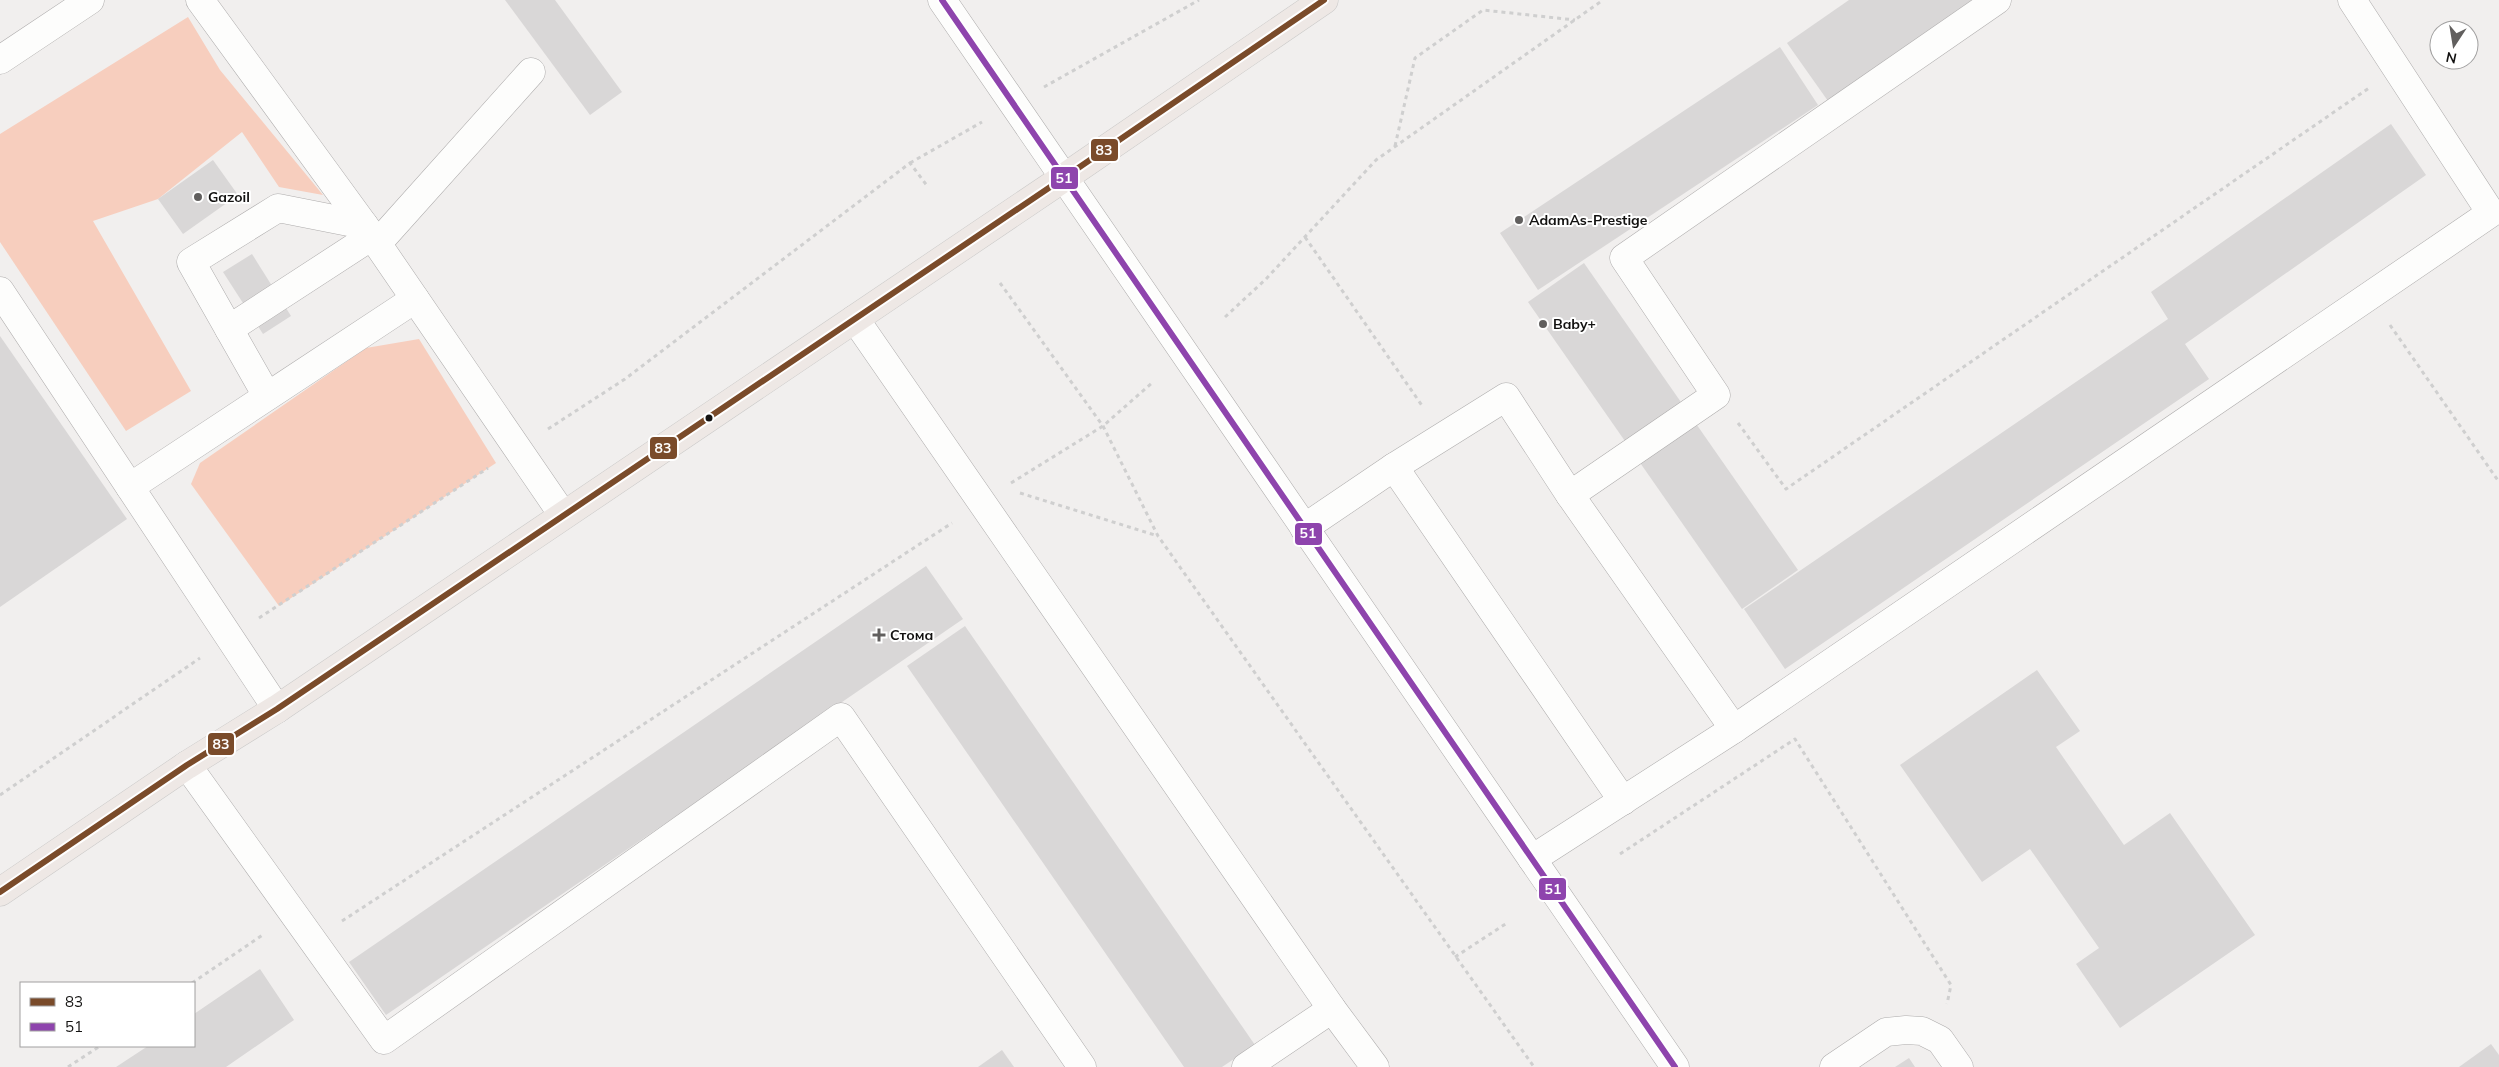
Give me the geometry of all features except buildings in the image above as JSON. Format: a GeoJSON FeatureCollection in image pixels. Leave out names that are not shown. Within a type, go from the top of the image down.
{"type":"FeatureCollection","features":[{"type":"Feature","properties":{"kind":"main road"},"geometry":{"type":"LineString","coordinates":[[0,892],[187,766],[277,709],[1066,178],[1324,0]]}},
{"type":"Feature","properties":{"kind":"street"},"geometry":{"type":"LineString","coordinates":[[0,60],[90,0]]}},
{"type":"Feature","properties":{"kind":"street"},"geometry":{"type":"LineString","coordinates":[[200,0],[371,235],[564,515]]}},
{"type":"Feature","properties":{"kind":"street"},"geometry":{"type":"LineString","coordinates":[[942,0],[1675,1067]]}},
{"type":"Feature","properties":{"kind":"street"},"geometry":{"type":"LineString","coordinates":[[1570,495],[1716,395],[1624,258],[1997,0]]}},
{"type":"Feature","properties":{"kind":"street"},"geometry":{"type":"LineString","coordinates":[[1532,859],[1734,728],[2491,213],[2352,0]]}},
{"type":"Feature","properties":{"kind":"street"},"geometry":{"type":"LineString","coordinates":[[229,329],[371,235],[531,72]]}},
{"type":"Feature","properties":{"kind":"street"},"geometry":{"type":"LineString","coordinates":[[267,396],[191,262],[278,208],[371,235]]}},
{"type":"Feature","properties":{"kind":"street"},"geometry":{"type":"LineString","coordinates":[[0,291],[277,709]]}},
{"type":"Feature","properties":{"kind":"street"},"geometry":{"type":"LineString","coordinates":[[130,487],[415,299]]}},
{"type":"Feature","properties":{"kind":"street"},"geometry":{"type":"LineString","coordinates":[[855,319],[981,504],[1332,1009],[1375,1067]]}},
{"type":"Feature","properties":{"kind":"street"},"geometry":{"type":"LineString","coordinates":[[1304,528],[1394,467],[1506,397],[1570,495],[1734,728]]}},
{"type":"Feature","properties":{"kind":"street"},"geometry":{"type":"LineString","coordinates":[[1394,467],[1623,800]]}},
{"type":"Feature","properties":{"kind":"street"},"geometry":{"type":"LineString","coordinates":[[187,766],[384,1040],[841,717],[1082,1067]]}},
{"type":"Feature","properties":{"kind":"street"},"geometry":{"type":"LineString","coordinates":[[1246,1067],[1332,1009]]}},
{"type":"Feature","properties":{"kind":"street"},"geometry":{"type":"LineString","coordinates":[[1834,1067],[1886,1032],[1906,1030],[1922,1031],[1940,1040],[1960,1067]]}},
{"type":"Feature","properties":{"kind":"path"},"geometry":{"type":"LineString","coordinates":[[0,795],[230,637],[625,379],[910,163],[1198,0]]}},
{"type":"Feature","properties":{"kind":"path"},"geometry":{"type":"LineString","coordinates":[[1225,317],[1266,279],[1376,160],[1603,0]]}},
{"type":"Feature","properties":{"kind":"path"},"geometry":{"type":"LineString","coordinates":[[1395,146],[1415,58],[1483,10],[1575,20]]}},
{"type":"Feature","properties":{"kind":"path"},"geometry":{"type":"LineString","coordinates":[[1716,395],[1786,489],[2397,69]]}},
{"type":"Feature","properties":{"kind":"path"},"geometry":{"type":"LineString","coordinates":[[910,163],[928,186]]}},
{"type":"Feature","properties":{"kind":"path"},"geometry":{"type":"LineString","coordinates":[[1304,237],[1443,436]]}},
{"type":"Feature","properties":{"kind":"path"},"geometry":{"type":"LineString","coordinates":[[1000,283],[1103,426],[1158,536],[1454,957],[1534,1067]]}},
{"type":"Feature","properties":{"kind":"path"},"geometry":{"type":"LineString","coordinates":[[2369,296],[2499,482]]}},
{"type":"Feature","properties":{"kind":"path"},"geometry":{"type":"LineString","coordinates":[[312,941],[1003,488],[1103,426],[1153,382]]}},
{"type":"Feature","properties":{"kind":"path"},"geometry":{"type":"LineString","coordinates":[[1003,488],[1158,536]]}},
{"type":"Feature","properties":{"kind":"path"},"geometry":{"type":"LineString","coordinates":[[1620,854],[1795,739],[1951,985],[1940,1040]]}},
{"type":"Feature","properties":{"kind":"path"},"geometry":{"type":"LineString","coordinates":[[193,982],[293,914]]}},
{"type":"Feature","properties":{"kind":"path"},"geometry":{"type":"LineString","coordinates":[[1454,957],[1507,923]]}},
{"type":"Feature","properties":{"kind":"path"},"geometry":{"type":"LineString","coordinates":[[68,1067],[98,1047]]}},
{"type":"Feature","properties":{"kind":"shaded area"},"geometry":{"type":"Polygon","coordinates":[[[188,17],[220,70],[323,195],[279,187],[242,132],[158,199],[93,221],[191,391],[126,431],[0,242],[0,134],[188,17]]]}},
{"type":"Feature","properties":{"kind":"shaded area"},"geometry":{"type":"Polygon","coordinates":[[[419,339],[496,463],[279,606],[191,484],[200,463],[366,348],[419,339]]]}},
{"type":"Feature","properties":{"kind":"transit line","name":"51"},"geometry":{"type":"LineString","coordinates":[[942,0],[1675,1067]]}},
{"type":"Feature","properties":{"kind":"transit line","name":"83"},"geometry":{"type":"LineString","coordinates":[[0,892],[187,765],[277,709],[1324,0]]}},
{"type":"Feature","properties":{"kind":"place","name":"Gazoil"},"geometry":{"type":"Point","coordinates":[198,197]}},
{"type":"Feature","properties":{"kind":"place","name":"AdamAs-Prestige"},"geometry":{"type":"Point","coordinates":[1519,220]}},
{"type":"Feature","properties":{"kind":"place","name":"Baby+"},"geometry":{"type":"Point","coordinates":[1543,324]}},
{"type":"Feature","properties":{"kind":"place","name":"Стома"},"geometry":{"type":"Point","coordinates":[879,635]}}]}
